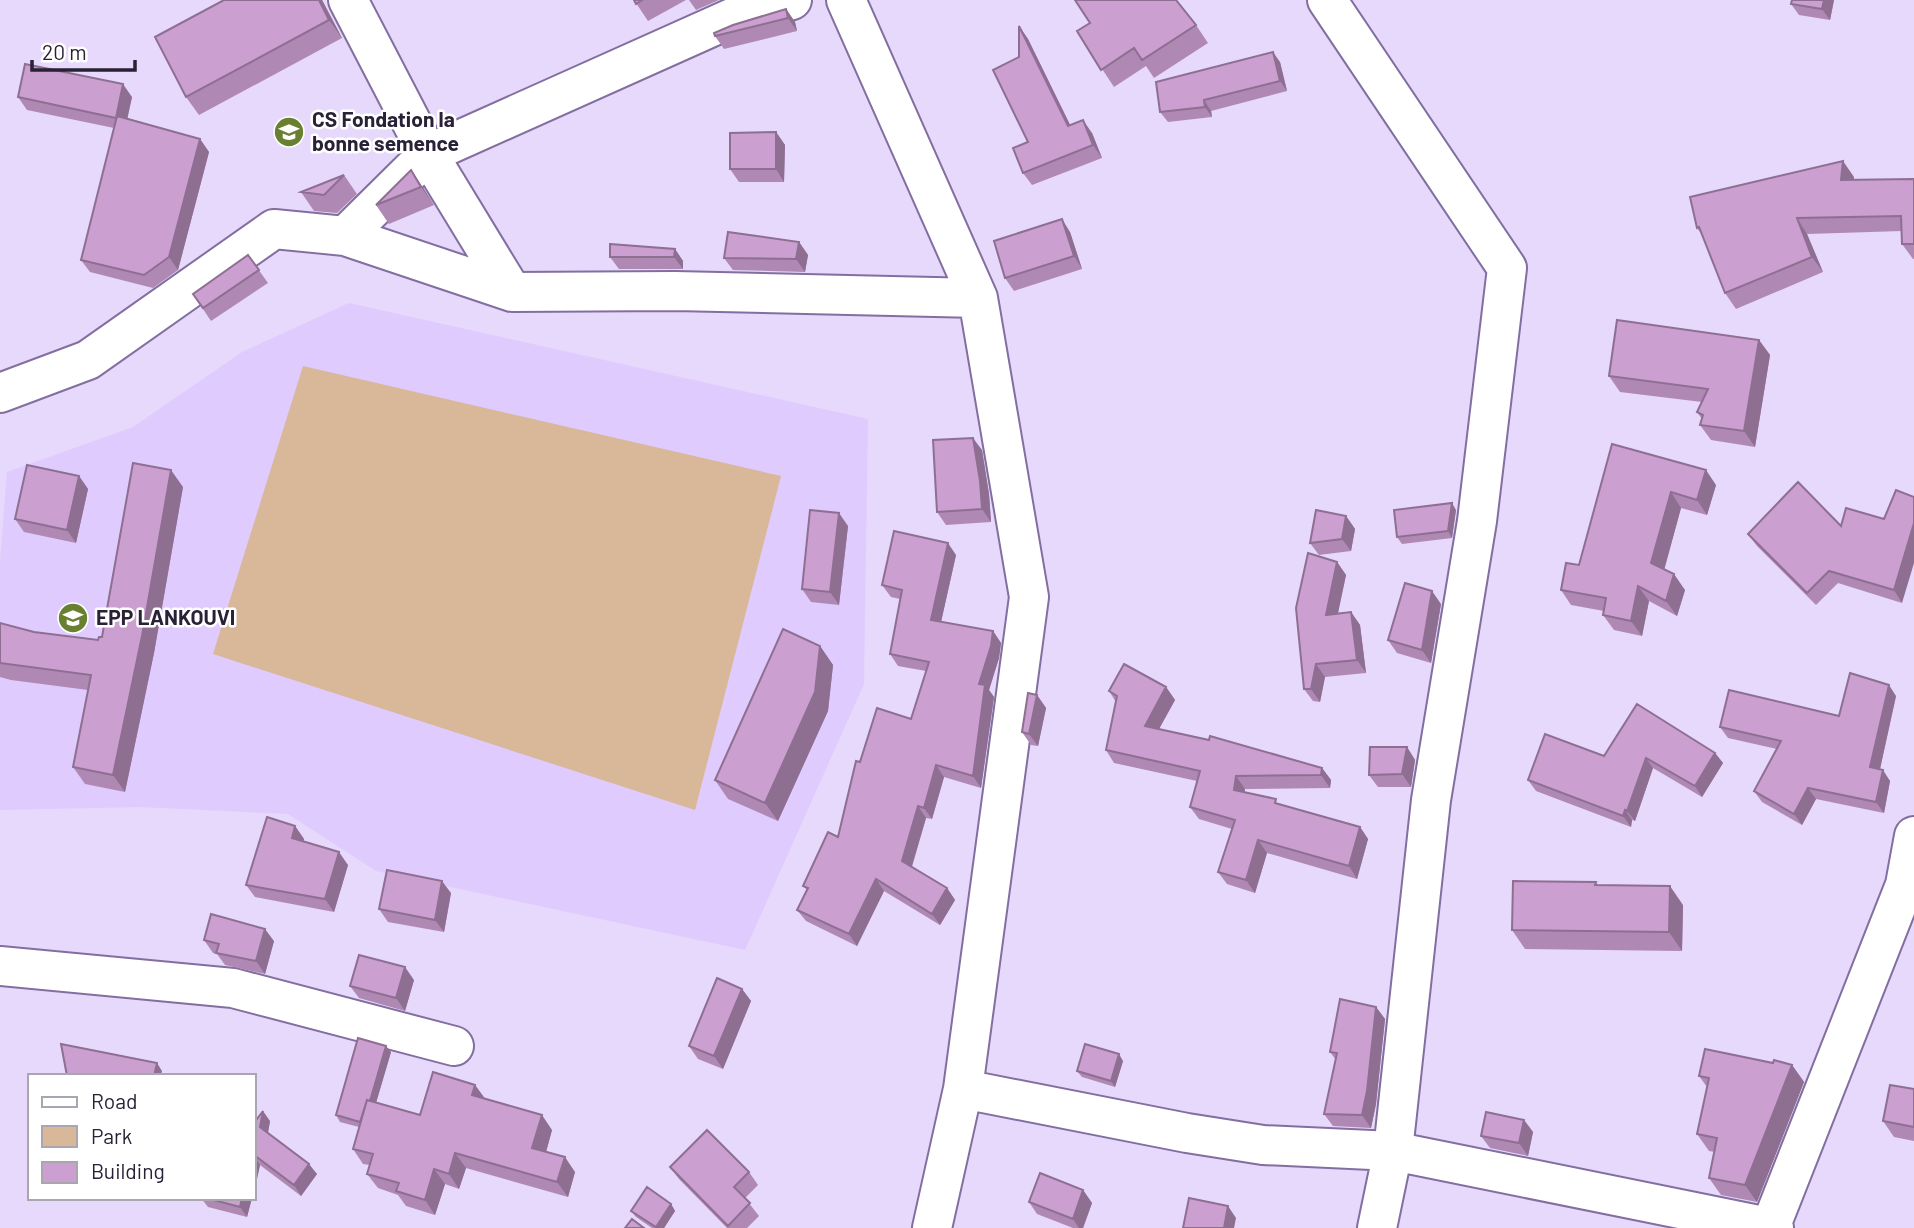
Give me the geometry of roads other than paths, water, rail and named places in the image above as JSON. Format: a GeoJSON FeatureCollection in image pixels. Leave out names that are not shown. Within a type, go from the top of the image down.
{"type":"FeatureCollection","features":[{"type":"Feature","properties":{"kind":"street"},"geometry":{"type":"LineString","coordinates":[[348,0],[428,154],[512,292]]}},
{"type":"Feature","properties":{"kind":"street"},"geometry":{"type":"LineString","coordinates":[[345,236],[428,154],[734,17],[792,0]]}},
{"type":"Feature","properties":{"kind":"street"},"geometry":{"type":"LineString","coordinates":[[846,0],[978,298],[1029,597],[963,1089],[932,1228]]}},
{"type":"Feature","properties":{"kind":"street"},"geometry":{"type":"LineString","coordinates":[[1333,2],[1507,268],[1477,521],[1431,800],[1393,1151],[1377,1228]]}},
{"type":"Feature","properties":{"kind":"street"},"geometry":{"type":"LineString","coordinates":[[0,393],[88,360],[274,229],[345,236],[512,292],[675,291],[978,298]]}},
{"type":"Feature","properties":{"kind":"street"},"geometry":{"type":"LineString","coordinates":[[963,1089],[1187,1133],[1263,1145],[1393,1151],[1771,1228],[1910,885],[1914,836]]}},
{"type":"Feature","properties":{"kind":"street"},"geometry":{"type":"LineString","coordinates":[[0,966],[233,988],[454,1046]]}},
{"type":"Feature","properties":{"kind":"place","name":"CS Fondation la bonne semence"},"geometry":{"type":"Point","coordinates":[289,132]}},
{"type":"Feature","properties":{"kind":"place","name":"EPP LANKOUVI"},"geometry":{"type":"Point","coordinates":[73,618]}}]}
